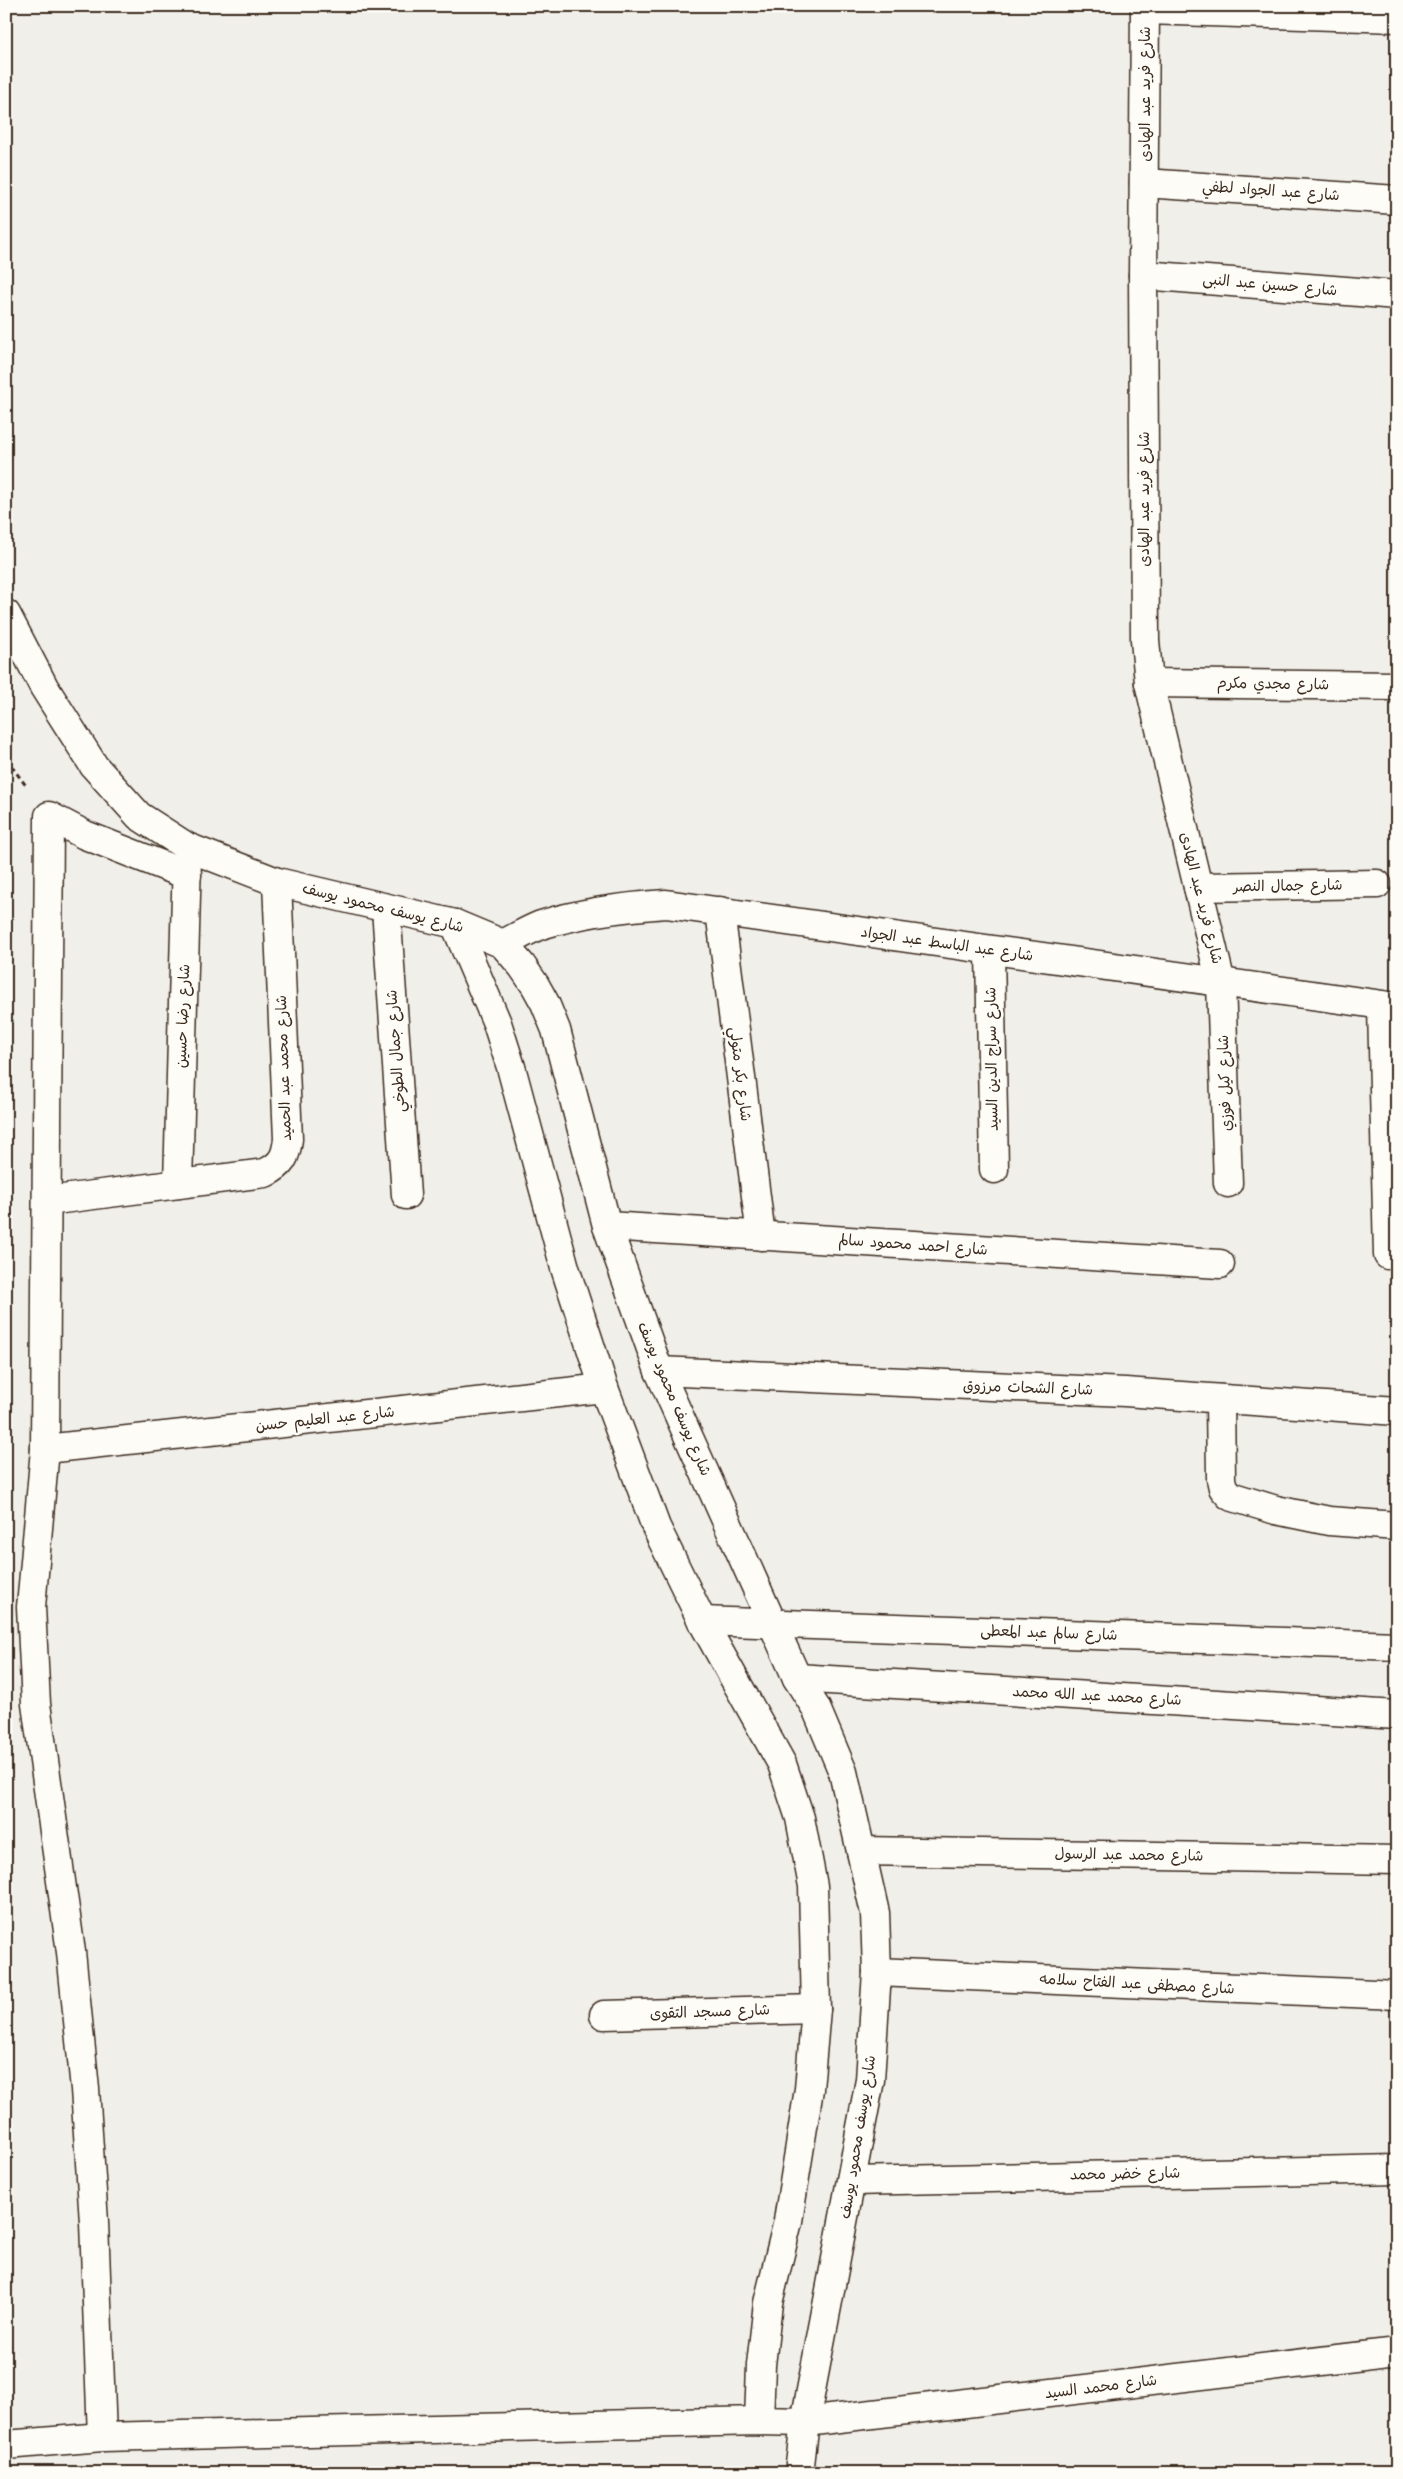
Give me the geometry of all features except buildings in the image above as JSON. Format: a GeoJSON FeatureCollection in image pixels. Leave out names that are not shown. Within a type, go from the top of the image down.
{"type":"FeatureCollection","features":[{"type":"Feature","properties":{"kind":"street"},"geometry":{"type":"LineString","coordinates":[[1145,8],[1397,18]]}},
{"type":"Feature","properties":{"kind":"street","name":"شارع فريد عبد الهادى"},"geometry":{"type":"LineString","coordinates":[[1145,8],[1142,275],[1145,640],[1149,682],[1221,983]]}},
{"type":"Feature","properties":{"kind":"street","name":"شارع عبد الجواد لطفي"},"geometry":{"type":"LineString","coordinates":[[1144,183],[1397,200]]}},
{"type":"Feature","properties":{"kind":"street","name":"شارع حسين عبد النبى"},"geometry":{"type":"LineString","coordinates":[[1142,275],[1397,295]]}},
{"type":"Feature","properties":{"kind":"street","name":"شارع يوسف محمود يوسف"},"geometry":{"type":"LineString","coordinates":[[6,614],[44,687],[94,766],[139,816],[187,847],[277,882],[455,924],[503,944],[522,966],[545,1003],[556,1030],[607,1226],[659,1371],[797,1678],[816,1708],[843,1772],[875,1913],[877,1972],[870,2080],[806,2422],[799,2473]]}},
{"type":"Feature","properties":{"kind":"street","name":"شارع مجدي مكرم"},"geometry":{"type":"LineString","coordinates":[[1149,682],[1397,686]]}},
{"type":"Feature","properties":{"kind":"street"},"geometry":{"type":"LineString","coordinates":[[102,2437],[94,2222],[85,2089],[72,1952],[36,1704],[31,1607],[45,1449],[49,816],[85,835],[187,876]]}},
{"type":"Feature","properties":{"kind":"street","name":"شارع رضا حسين"},"geometry":{"type":"LineString","coordinates":[[178,1184],[187,847]]}},
{"type":"Feature","properties":{"kind":"street","name":"شارع محمد عبد الحميد"},"geometry":{"type":"LineString","coordinates":[[47,1200],[265,1173],[282,1164],[286,1154],[288,1139],[277,882]]}},
{"type":"Feature","properties":{"kind":"street","name":"شارع جمال النصر"},"geometry":{"type":"LineString","coordinates":[[1198,887],[1377,884]]}},
{"type":"Feature","properties":{"kind":"street","name":"شارع عبد الباسط عبد الجواد"},"geometry":{"type":"LineString","coordinates":[[503,944],[539,926],[583,914],[618,908],[666,904],[1389,1006]]}},
{"type":"Feature","properties":{"kind":"street","name":"شارع جمال الطوخي"},"geometry":{"type":"LineString","coordinates":[[386,908],[406,1195]]}},
{"type":"Feature","properties":{"kind":"street","name":"شارع بكر متولي"},"geometry":{"type":"LineString","coordinates":[[720,911],[761,1236]]}},
{"type":"Feature","properties":{"kind":"street"},"geometry":{"type":"LineString","coordinates":[[455,924],[500,1032],[565,1268],[604,1388],[656,1527],[702,1621],[782,1764],[800,1818],[813,1886],[816,2009],[809,2089],[788,2221],[768,2304],[761,2365],[759,2421]]}},
{"type":"Feature","properties":{"kind":"street","name":"شارع سراج الدين السيد"},"geometry":{"type":"LineString","coordinates":[[990,950],[994,1168]]}},
{"type":"Feature","properties":{"kind":"street","name":"شارع كيل فوزي"},"geometry":{"type":"LineString","coordinates":[[1221,983],[1228,1183]]}},
{"type":"Feature","properties":{"kind":"street"},"geometry":{"type":"LineString","coordinates":[[1388,1255],[1389,1006]]}},
{"type":"Feature","properties":{"kind":"street","name":"شارع احمد محمود سالم"},"geometry":{"type":"LineString","coordinates":[[607,1226],[1220,1264]]}},
{"type":"Feature","properties":{"kind":"street","name":"شارع الشحات مرزوق"},"geometry":{"type":"LineString","coordinates":[[659,1371],[1125,1392],[1397,1411]]}},
{"type":"Feature","properties":{"kind":"street","name":"شارع عبد العليم حسن"},"geometry":{"type":"LineString","coordinates":[[45,1449],[604,1388]]}},
{"type":"Feature","properties":{"kind":"street"},"geometry":{"type":"LineString","coordinates":[[1220,1399],[1221,1479],[1223,1488],[1230,1496],[1276,1510],[1330,1521],[1397,1526]]}},
{"type":"Feature","properties":{"kind":"street","name":"شارع سالم عبد المعطى"},"geometry":{"type":"LineString","coordinates":[[702,1621],[1397,1646]]}},
{"type":"Feature","properties":{"kind":"street","name":"شارع محمد عبد الله محمد"},"geometry":{"type":"LineString","coordinates":[[797,1678],[1397,1715]]}},
{"type":"Feature","properties":{"kind":"street","name":"شارع محمد عبد الرسول"},"geometry":{"type":"LineString","coordinates":[[862,1851],[1397,1860]]}},
{"type":"Feature","properties":{"kind":"street","name":"شارع مصطفى عبد الفتاح سلامه"},"geometry":{"type":"LineString","coordinates":[[877,1972],[1397,1995]]}},
{"type":"Feature","properties":{"kind":"street","name":"شارع مسجد التقوى"},"geometry":{"type":"LineString","coordinates":[[604,2015],[816,2009]]}},
{"type":"Feature","properties":{"kind":"street","name":"شارع خضر محمد"},"geometry":{"type":"LineString","coordinates":[[852,2181],[1397,2169]]}},
{"type":"Feature","properties":{"kind":"street","name":"شارع محمد السيد"},"geometry":{"type":"LineString","coordinates":[[6,2445],[102,2437],[759,2421],[806,2422],[1397,2352]]}}]}
